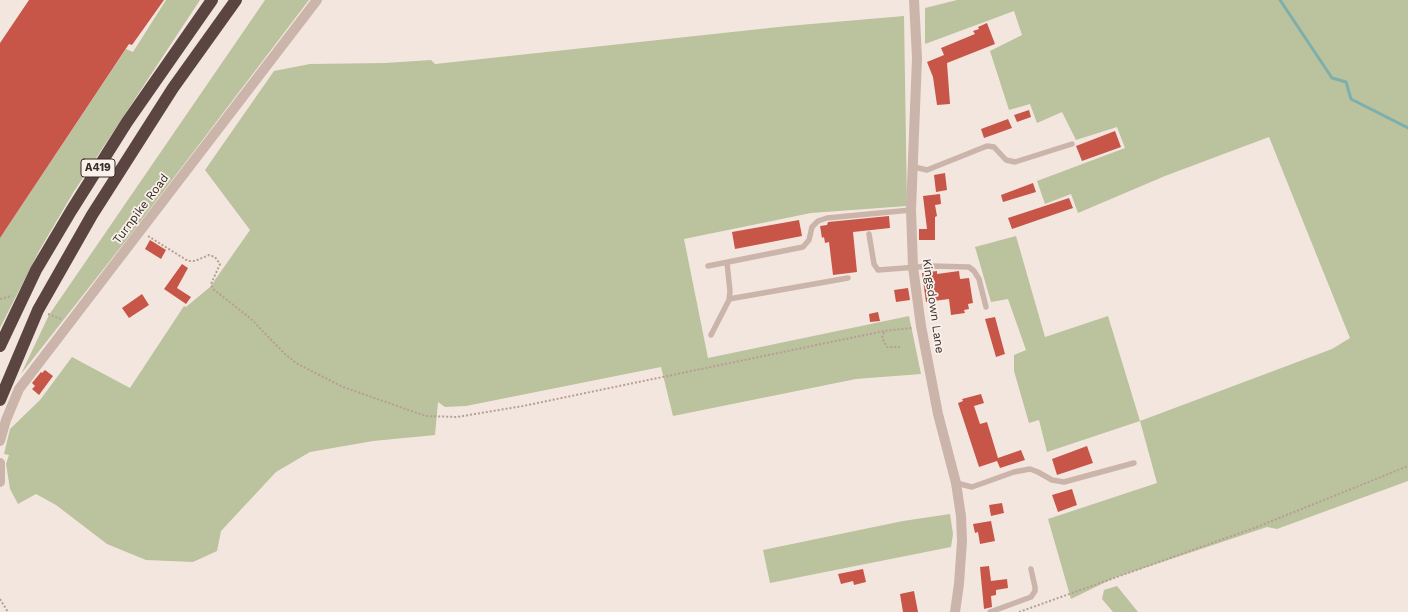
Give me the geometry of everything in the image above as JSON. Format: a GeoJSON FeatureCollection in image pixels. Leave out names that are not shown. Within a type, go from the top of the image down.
{"type":"FeatureCollection","features":[{"type":"Feature","properties":{"kind":"highway","name":"A419"},"geometry":{"type":"LineString","coordinates":[[0,346],[36,270],[71,211],[127,122],[212,0]]}},
{"type":"Feature","properties":{"kind":"highway","name":"A419"},"geometry":{"type":"LineString","coordinates":[[0,400],[38,310],[92,215],[173,88],[236,0]]}},
{"type":"Feature","properties":{"kind":"street","name":"Turnpike Road"},"geometry":{"type":"LineString","coordinates":[[0,441],[6,420],[19,389],[317,0]]}},
{"type":"Feature","properties":{"kind":"street","name":"Kingsdown Lane"},"geometry":{"type":"LineString","coordinates":[[914,0],[917,58],[914,167],[911,210],[913,267],[921,326],[938,414],[956,483],[962,541],[959,584],[955,612]]}},
{"type":"Feature","properties":{"kind":"street"},"geometry":{"type":"LineString","coordinates":[[0,463],[0,482]]}},
{"type":"Feature","properties":{"kind":"lane"},"geometry":{"type":"LineString","coordinates":[[914,167],[927,170],[987,146],[994,147],[1006,160],[1015,162],[1072,144]]}},
{"type":"Feature","properties":{"kind":"lane"},"geometry":{"type":"LineString","coordinates":[[708,266],[803,247],[809,240],[812,227],[818,221],[827,218],[911,210]]}},
{"type":"Feature","properties":{"kind":"lane"},"geometry":{"type":"LineString","coordinates":[[869,234],[874,264],[878,270],[913,267],[969,267],[974,271],[979,279],[986,307]]}},
{"type":"Feature","properties":{"kind":"lane"},"geometry":{"type":"LineString","coordinates":[[711,335],[729,299],[730,280],[727,263]]}},
{"type":"Feature","properties":{"kind":"lane"},"geometry":{"type":"LineString","coordinates":[[729,299],[848,278]]}},
{"type":"Feature","properties":{"kind":"lane"},"geometry":{"type":"LineString","coordinates":[[956,483],[972,487],[1014,472],[1030,469],[1052,480],[1064,482],[1134,463]]}},
{"type":"Feature","properties":{"kind":"lane"},"geometry":{"type":"LineString","coordinates":[[990,612],[1031,597],[1035,591],[1035,587],[1031,569]]}},
{"type":"Feature","properties":{"kind":"path"},"geometry":{"type":"LineString","coordinates":[[140,230],[188,261],[195,261],[209,255],[215,257],[220,264],[211,284],[213,289],[250,318],[286,355],[296,363],[342,387],[426,416],[457,417],[523,406],[884,331],[921,326]]}},
{"type":"Feature","properties":{"kind":"path"},"geometry":{"type":"LineString","coordinates":[[884,331],[882,338],[885,345],[887,347],[900,347]]}},
{"type":"Feature","properties":{"kind":"path"},"geometry":{"type":"LineString","coordinates":[[1019,612],[1257,528],[1408,466]]}},
{"type":"Feature","properties":{"kind":"path"},"geometry":{"type":"LineString","coordinates":[[0,599],[8,612]]}},
{"type":"Feature","properties":{"kind":"green space"},"geometry":{"type":"Polygon","coordinates":[[[166,0],[200,0],[73,193],[39,251],[0,328],[0,238],[126,49],[133,52],[166,0]]]}},
{"type":"Feature","properties":{"kind":"green space"},"geometry":{"type":"Polygon","coordinates":[[[265,0],[309,0],[131,234],[21,374],[49,315],[265,0]]]}},
{"type":"Feature","properties":{"kind":"green space"},"geometry":{"type":"Polygon","coordinates":[[[957,0],[1408,0],[1408,481],[1277,529],[1267,527],[1114,578],[1071,599],[1048,519],[1157,483],[1140,421],[1332,349],[1350,338],[1269,137],[1165,176],[1078,213],[1071,194],[1045,204],[1037,181],[1125,148],[1117,127],[1076,140],[1062,112],[1037,123],[1030,104],[1009,110],[990,51],[1022,35],[1014,11],[925,44],[925,8],[957,0]]]}},
{"type":"Feature","properties":{"kind":"green space"},"geometry":{"type":"Polygon","coordinates":[[[904,16],[907,206],[811,213],[684,239],[708,358],[909,316],[921,374],[856,379],[673,416],[661,367],[466,406],[445,407],[438,402],[435,435],[373,441],[310,452],[276,472],[221,531],[217,551],[193,562],[146,560],[107,544],[56,505],[36,494],[18,504],[10,489],[6,464],[9,455],[4,454],[10,429],[40,400],[72,357],[130,388],[184,306],[186,307],[210,287],[250,230],[205,170],[274,71],[310,64],[385,63],[431,60],[435,64],[788,26],[904,16]]]}},
{"type":"Feature","properties":{"kind":"green space"},"geometry":{"type":"Polygon","coordinates":[[[1016,236],[1045,337],[1108,316],[1140,421],[1047,452],[1039,420],[1029,423],[1014,371],[1014,355],[1026,350],[1008,299],[991,302],[975,247],[1016,236]]]}},
{"type":"Feature","properties":{"kind":"green space"},"geometry":{"type":"Polygon","coordinates":[[[950,514],[953,534],[951,547],[770,583],[763,550],[903,521],[950,514]]]}},
{"type":"Feature","properties":{"kind":"green space"},"geometry":{"type":"Polygon","coordinates":[[[1117,586],[1138,612],[1113,612],[1102,599],[1104,590],[1117,586]]]}},
{"type":"Feature","properties":{"kind":"building"},"geometry":{"type":"Polygon","coordinates":[[[29,0],[164,0],[132,45],[129,44],[0,238],[0,43],[29,0]]]}},
{"type":"Feature","properties":{"kind":"building"},"geometry":{"type":"Polygon","coordinates":[[[987,23],[995,44],[947,63],[950,104],[937,105],[933,77],[927,62],[944,55],[941,48],[975,34],[973,31],[979,29],[978,27],[987,23]]]}},
{"type":"Feature","properties":{"kind":"building"},"geometry":{"type":"Polygon","coordinates":[[[1029,110],[1031,117],[1017,122],[1014,115],[1029,110]]]}},
{"type":"Feature","properties":{"kind":"building"},"geometry":{"type":"Polygon","coordinates":[[[1008,119],[1012,128],[984,138],[981,129],[1008,119]]]}},
{"type":"Feature","properties":{"kind":"building"},"geometry":{"type":"Polygon","coordinates":[[[1115,131],[1121,147],[1082,161],[1076,146],[1115,131]]]}},
{"type":"Feature","properties":{"kind":"building"},"geometry":{"type":"Polygon","coordinates":[[[945,173],[947,190],[936,192],[934,175],[945,173]]]}},
{"type":"Feature","properties":{"kind":"building"},"geometry":{"type":"Polygon","coordinates":[[[1033,183],[1036,192],[1003,202],[1001,195],[1033,183]]]}},
{"type":"Feature","properties":{"kind":"building"},"geometry":{"type":"Polygon","coordinates":[[[940,194],[941,204],[935,205],[937,216],[935,217],[935,240],[919,240],[919,229],[927,229],[923,196],[940,194]]]}},
{"type":"Feature","properties":{"kind":"building"},"geometry":{"type":"Polygon","coordinates":[[[1069,198],[1073,208],[1012,229],[1008,218],[1069,198]]]}},
{"type":"Feature","properties":{"kind":"building"},"geometry":{"type":"Polygon","coordinates":[[[889,216],[890,228],[853,232],[857,272],[833,275],[829,242],[825,243],[824,237],[822,238],[820,226],[827,225],[828,222],[889,216]]]}},
{"type":"Feature","properties":{"kind":"building"},"geometry":{"type":"Polygon","coordinates":[[[799,220],[802,236],[735,249],[732,232],[799,220]]]}},
{"type":"Feature","properties":{"kind":"building"},"geometry":{"type":"Polygon","coordinates":[[[150,240],[166,250],[161,259],[145,249],[150,240]]]}},
{"type":"Feature","properties":{"kind":"building"},"geometry":{"type":"Polygon","coordinates":[[[182,264],[188,268],[177,288],[191,297],[186,304],[164,289],[182,264]]]}},
{"type":"Feature","properties":{"kind":"building"},"geometry":{"type":"Polygon","coordinates":[[[937,271],[937,274],[959,271],[960,279],[969,278],[973,303],[968,304],[969,309],[964,310],[965,313],[951,315],[949,299],[926,302],[922,273],[937,271]]]}},
{"type":"Feature","properties":{"kind":"building"},"geometry":{"type":"Polygon","coordinates":[[[908,288],[910,300],[896,302],[894,290],[908,288]]]}},
{"type":"Feature","properties":{"kind":"building"},"geometry":{"type":"Polygon","coordinates":[[[142,294],[149,305],[129,318],[122,308],[142,294]]]}},
{"type":"Feature","properties":{"kind":"building"},"geometry":{"type":"Polygon","coordinates":[[[878,312],[880,321],[870,322],[869,314],[878,312]]]}},
{"type":"Feature","properties":{"kind":"building"},"geometry":{"type":"Polygon","coordinates":[[[995,317],[1005,354],[996,357],[985,319],[995,317]]]}},
{"type":"Feature","properties":{"kind":"building"},"geometry":{"type":"Polygon","coordinates":[[[45,370],[53,376],[39,395],[32,389],[35,386],[32,383],[41,372],[42,373],[45,370]]]}},
{"type":"Feature","properties":{"kind":"building"},"geometry":{"type":"Polygon","coordinates":[[[981,394],[984,403],[974,406],[980,424],[987,422],[998,458],[1021,450],[1025,460],[1000,468],[997,461],[979,467],[958,403],[963,401],[962,399],[981,394]]]}},
{"type":"Feature","properties":{"kind":"building"},"geometry":{"type":"Polygon","coordinates":[[[1087,446],[1093,463],[1057,475],[1052,459],[1087,446]]]}},
{"type":"Feature","properties":{"kind":"building"},"geometry":{"type":"Polygon","coordinates":[[[1072,489],[1077,505],[1058,512],[1052,495],[1072,489]]]}},
{"type":"Feature","properties":{"kind":"building"},"geometry":{"type":"Polygon","coordinates":[[[1002,503],[1004,513],[991,516],[989,505],[1002,503]]]}},
{"type":"Feature","properties":{"kind":"building"},"geometry":{"type":"Polygon","coordinates":[[[991,521],[995,541],[980,544],[978,532],[975,533],[973,524],[991,521]]]}},
{"type":"Feature","properties":{"kind":"building"},"geometry":{"type":"Polygon","coordinates":[[[989,566],[991,581],[1007,579],[1008,588],[996,590],[996,595],[991,596],[992,607],[984,609],[980,567],[989,566]]]}},
{"type":"Feature","properties":{"kind":"building"},"geometry":{"type":"Polygon","coordinates":[[[863,569],[866,582],[854,585],[853,581],[841,584],[838,574],[863,569]]]}},
{"type":"Feature","properties":{"kind":"building"},"geometry":{"type":"Polygon","coordinates":[[[914,591],[918,612],[903,612],[900,594],[914,591]]]}},
{"type":"Feature","properties":{"kind":"waterway"},"geometry":{"type":"LineString","coordinates":[[1280,0],[1332,78],[1346,82],[1351,99],[1408,128]]}}]}
